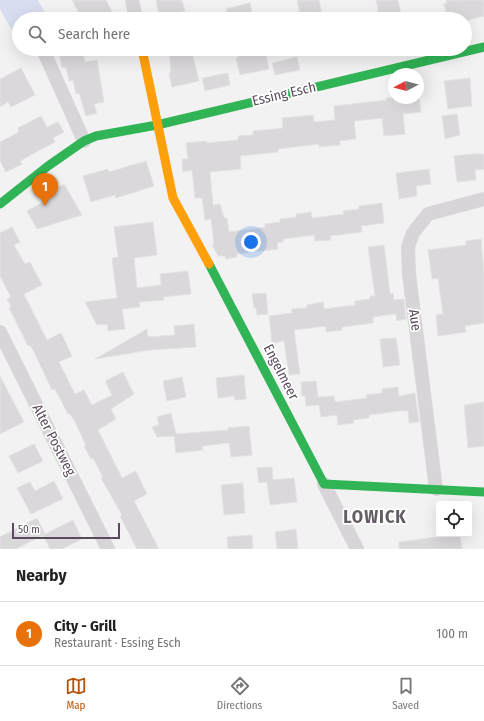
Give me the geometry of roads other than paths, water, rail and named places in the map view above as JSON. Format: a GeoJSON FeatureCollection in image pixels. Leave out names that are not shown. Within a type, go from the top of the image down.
{"type":"FeatureCollection","features":[{"type":"Feature","properties":{"kind":"street"},"geometry":{"type":"LineString","coordinates":[[132,0],[135,12]]}},
{"type":"Feature","properties":{"kind":"street","name":"Essing Esch"},"geometry":{"type":"LineString","coordinates":[[472,50],[484,47]]}},
{"type":"Feature","properties":{"kind":"street"},"geometry":{"type":"LineString","coordinates":[[46,56],[84,141]]}},
{"type":"Feature","properties":{"kind":"street","name":"Engelmeer"},"geometry":{"type":"LineString","coordinates":[[143,56],[173,198],[226,294],[324,484]]}},
{"type":"Feature","properties":{"kind":"street","name":"Essing Esch"},"geometry":{"type":"LineString","coordinates":[[0,204],[48,166],[84,141],[96,136],[157,125],[446,56]]}},
{"type":"Feature","properties":{"kind":"street","name":"Aue"},"geometry":{"type":"LineString","coordinates":[[436,489],[409,274],[408,247],[413,233],[428,214],[484,199]]}},
{"type":"Feature","properties":{"kind":"street","name":"Alter Postweg"},"geometry":{"type":"LineString","coordinates":[[0,332],[108,549]]}},
{"type":"Feature","properties":{"kind":"street"},"geometry":{"type":"LineString","coordinates":[[357,549],[324,484],[484,492]]}},
{"type":"Feature","properties":{"kind":"place","name":"City - Grill"},"geometry":{"type":"Point","coordinates":[45,206]}},
{"type":"Feature","properties":{"kind":"district","name":"LOWICK"},"geometry":{"type":"Point","coordinates":[375,517]}}]}
